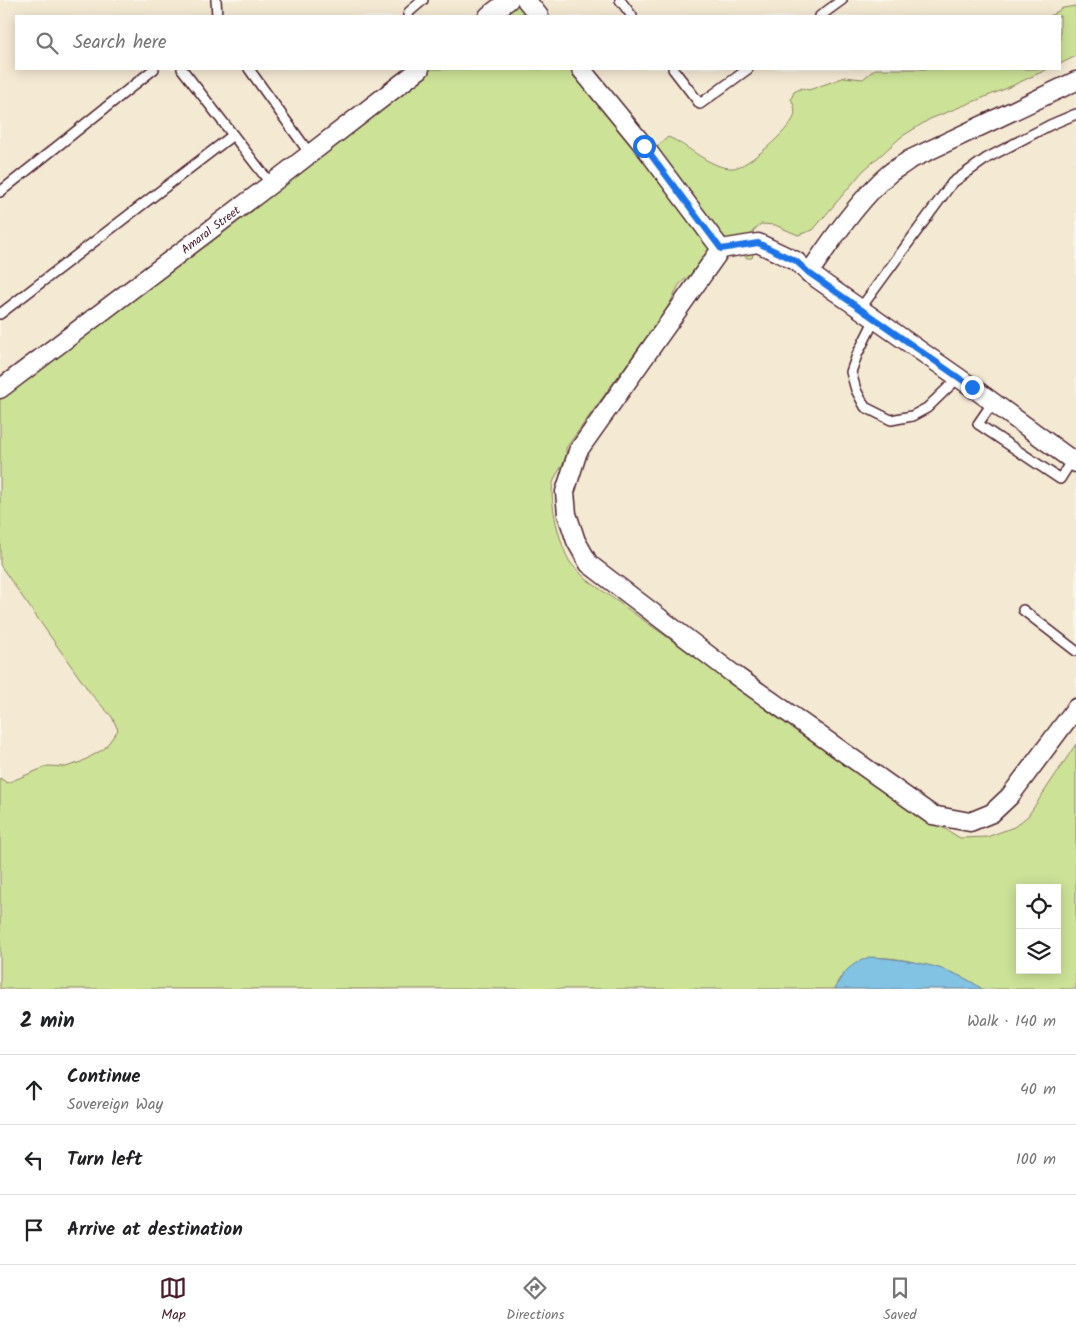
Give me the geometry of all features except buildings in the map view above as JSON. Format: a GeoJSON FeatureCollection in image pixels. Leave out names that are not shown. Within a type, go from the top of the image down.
{"type":"FeatureCollection","features":[{"type":"Feature","properties":{"kind":"street"},"geometry":{"type":"LineString","coordinates":[[489,15],[509,0]]}},
{"type":"Feature","properties":{"kind":"street"},"geometry":{"type":"LineString","coordinates":[[526,0],[538,15]]}},
{"type":"Feature","properties":{"kind":"street","name":"Amaral Street"},"geometry":{"type":"LineString","coordinates":[[0,389],[419,70]]}},
{"type":"Feature","properties":{"kind":"street"},"geometry":{"type":"LineString","coordinates":[[582,70],[644,146],[721,249]]}},
{"type":"Feature","properties":{"kind":"street"},"geometry":{"type":"LineString","coordinates":[[809,273],[869,194],[890,173],[909,160],[1076,81]]}},
{"type":"Feature","properties":{"kind":"street"},"geometry":{"type":"LineString","coordinates":[[1074,461],[809,273],[796,261],[758,243],[721,249],[578,451],[565,492],[567,514],[576,541],[589,564],[732,673],[932,815],[970,822],[992,813],[1010,796],[1076,708]]}},
{"type":"Feature","properties":{"kind":"lane"},"geometry":{"type":"LineString","coordinates":[[216,0],[217,15]]}},
{"type":"Feature","properties":{"kind":"lane"},"geometry":{"type":"LineString","coordinates":[[408,15],[409,12],[423,0]]}},
{"type":"Feature","properties":{"kind":"lane"},"geometry":{"type":"LineString","coordinates":[[620,0],[631,15]]}},
{"type":"Feature","properties":{"kind":"lane"},"geometry":{"type":"LineString","coordinates":[[821,15],[842,0]]}},
{"type":"Feature","properties":{"kind":"lane"},"geometry":{"type":"LineString","coordinates":[[0,192],[153,70]]}},
{"type":"Feature","properties":{"kind":"lane"},"geometry":{"type":"LineString","coordinates":[[183,70],[271,184]]}},
{"type":"Feature","properties":{"kind":"lane"},"geometry":{"type":"LineString","coordinates":[[251,70],[310,154]]}},
{"type":"Feature","properties":{"kind":"lane"},"geometry":{"type":"LineString","coordinates":[[673,70],[700,104],[747,70]]}},
{"type":"Feature","properties":{"kind":"lane"},"geometry":{"type":"LineString","coordinates":[[958,378],[927,408],[912,416],[891,420],[865,407],[856,390],[850,372],[860,346],[867,314],[952,182],[986,158],[1050,125],[1076,114]]}},
{"type":"Feature","properties":{"kind":"lane"},"geometry":{"type":"LineString","coordinates":[[0,314],[234,135]]}},
{"type":"Feature","properties":{"kind":"lane"},"geometry":{"type":"LineString","coordinates":[[993,402],[978,424],[1060,479],[1074,461]]}},
{"type":"Feature","properties":{"kind":"lane"},"geometry":{"type":"LineString","coordinates":[[1024,610],[1076,651]]}},
{"type":"Feature","properties":{"kind":"shaded area"},"geometry":{"type":"Polygon","coordinates":[[[0,0],[506,0],[486,15],[15,15],[15,70],[416,70],[0,388],[0,0]]]}},
{"type":"Feature","properties":{"kind":"shaded area"},"geometry":{"type":"Polygon","coordinates":[[[528,0],[1076,0],[1076,6],[1053,15],[540,15],[528,0]]]}},
{"type":"Feature","properties":{"kind":"shaded area"},"geometry":{"type":"Polygon","coordinates":[[[1076,56],[1076,744],[1028,816],[1014,827],[987,837],[960,838],[881,790],[586,579],[570,562],[558,533],[553,483],[567,457],[566,448],[667,309],[679,285],[692,273],[702,270],[724,246],[753,249],[753,231],[761,224],[775,225],[798,235],[813,230],[863,171],[901,137],[930,119],[1005,89],[1039,72],[1061,70],[1061,64],[1076,56]]]}},
{"type":"Feature","properties":{"kind":"shaded area"},"geometry":{"type":"Polygon","coordinates":[[[585,70],[874,70],[863,80],[845,77],[809,90],[802,88],[791,99],[795,110],[794,119],[783,133],[749,161],[734,168],[712,163],[678,140],[651,152],[585,70]]]}},
{"type":"Feature","properties":{"kind":"shaded area"},"geometry":{"type":"Polygon","coordinates":[[[0,565],[91,694],[112,717],[118,730],[104,749],[81,762],[66,767],[48,766],[7,783],[0,778],[0,565]]]}},
{"type":"Feature","properties":{"kind":"green space"},"geometry":{"type":"Polygon","coordinates":[[[506,0],[528,0],[540,15],[486,15],[506,0]]]}},
{"type":"Feature","properties":{"kind":"green space"},"geometry":{"type":"Polygon","coordinates":[[[1076,6],[1076,56],[1061,64],[1061,15],[1052,15],[1063,8],[1076,6]]]}},
{"type":"Feature","properties":{"kind":"green space"},"geometry":{"type":"Polygon","coordinates":[[[416,70],[585,70],[651,152],[668,137],[716,165],[733,168],[748,162],[767,147],[791,123],[795,114],[791,99],[794,92],[802,88],[809,90],[845,77],[863,79],[874,70],[1046,70],[1005,89],[930,119],[901,137],[863,171],[813,230],[798,235],[775,225],[761,224],[753,231],[755,244],[752,258],[747,258],[739,252],[724,247],[702,270],[692,273],[679,285],[667,309],[566,448],[564,462],[555,478],[552,491],[556,523],[566,555],[573,566],[586,579],[881,790],[960,838],[987,837],[1014,827],[1028,816],[1076,744],[1076,989],[982,989],[959,977],[929,966],[898,959],[872,958],[855,966],[840,978],[835,989],[0,989],[0,778],[7,783],[48,766],[66,767],[81,762],[104,749],[118,730],[112,717],[91,694],[0,565],[0,388],[416,70]]]}},
{"type":"Feature","properties":{"kind":"water"},"geometry":{"type":"Polygon","coordinates":[[[869,957],[929,965],[957,975],[982,989],[835,989],[841,977],[848,969],[857,962],[869,957]]]}},
{"type":"Feature","properties":{"kind":"route"},"geometry":{"type":"LineString","coordinates":[[644,146],[721,249],[758,243],[796,261],[809,273],[972,387]]}}]}
